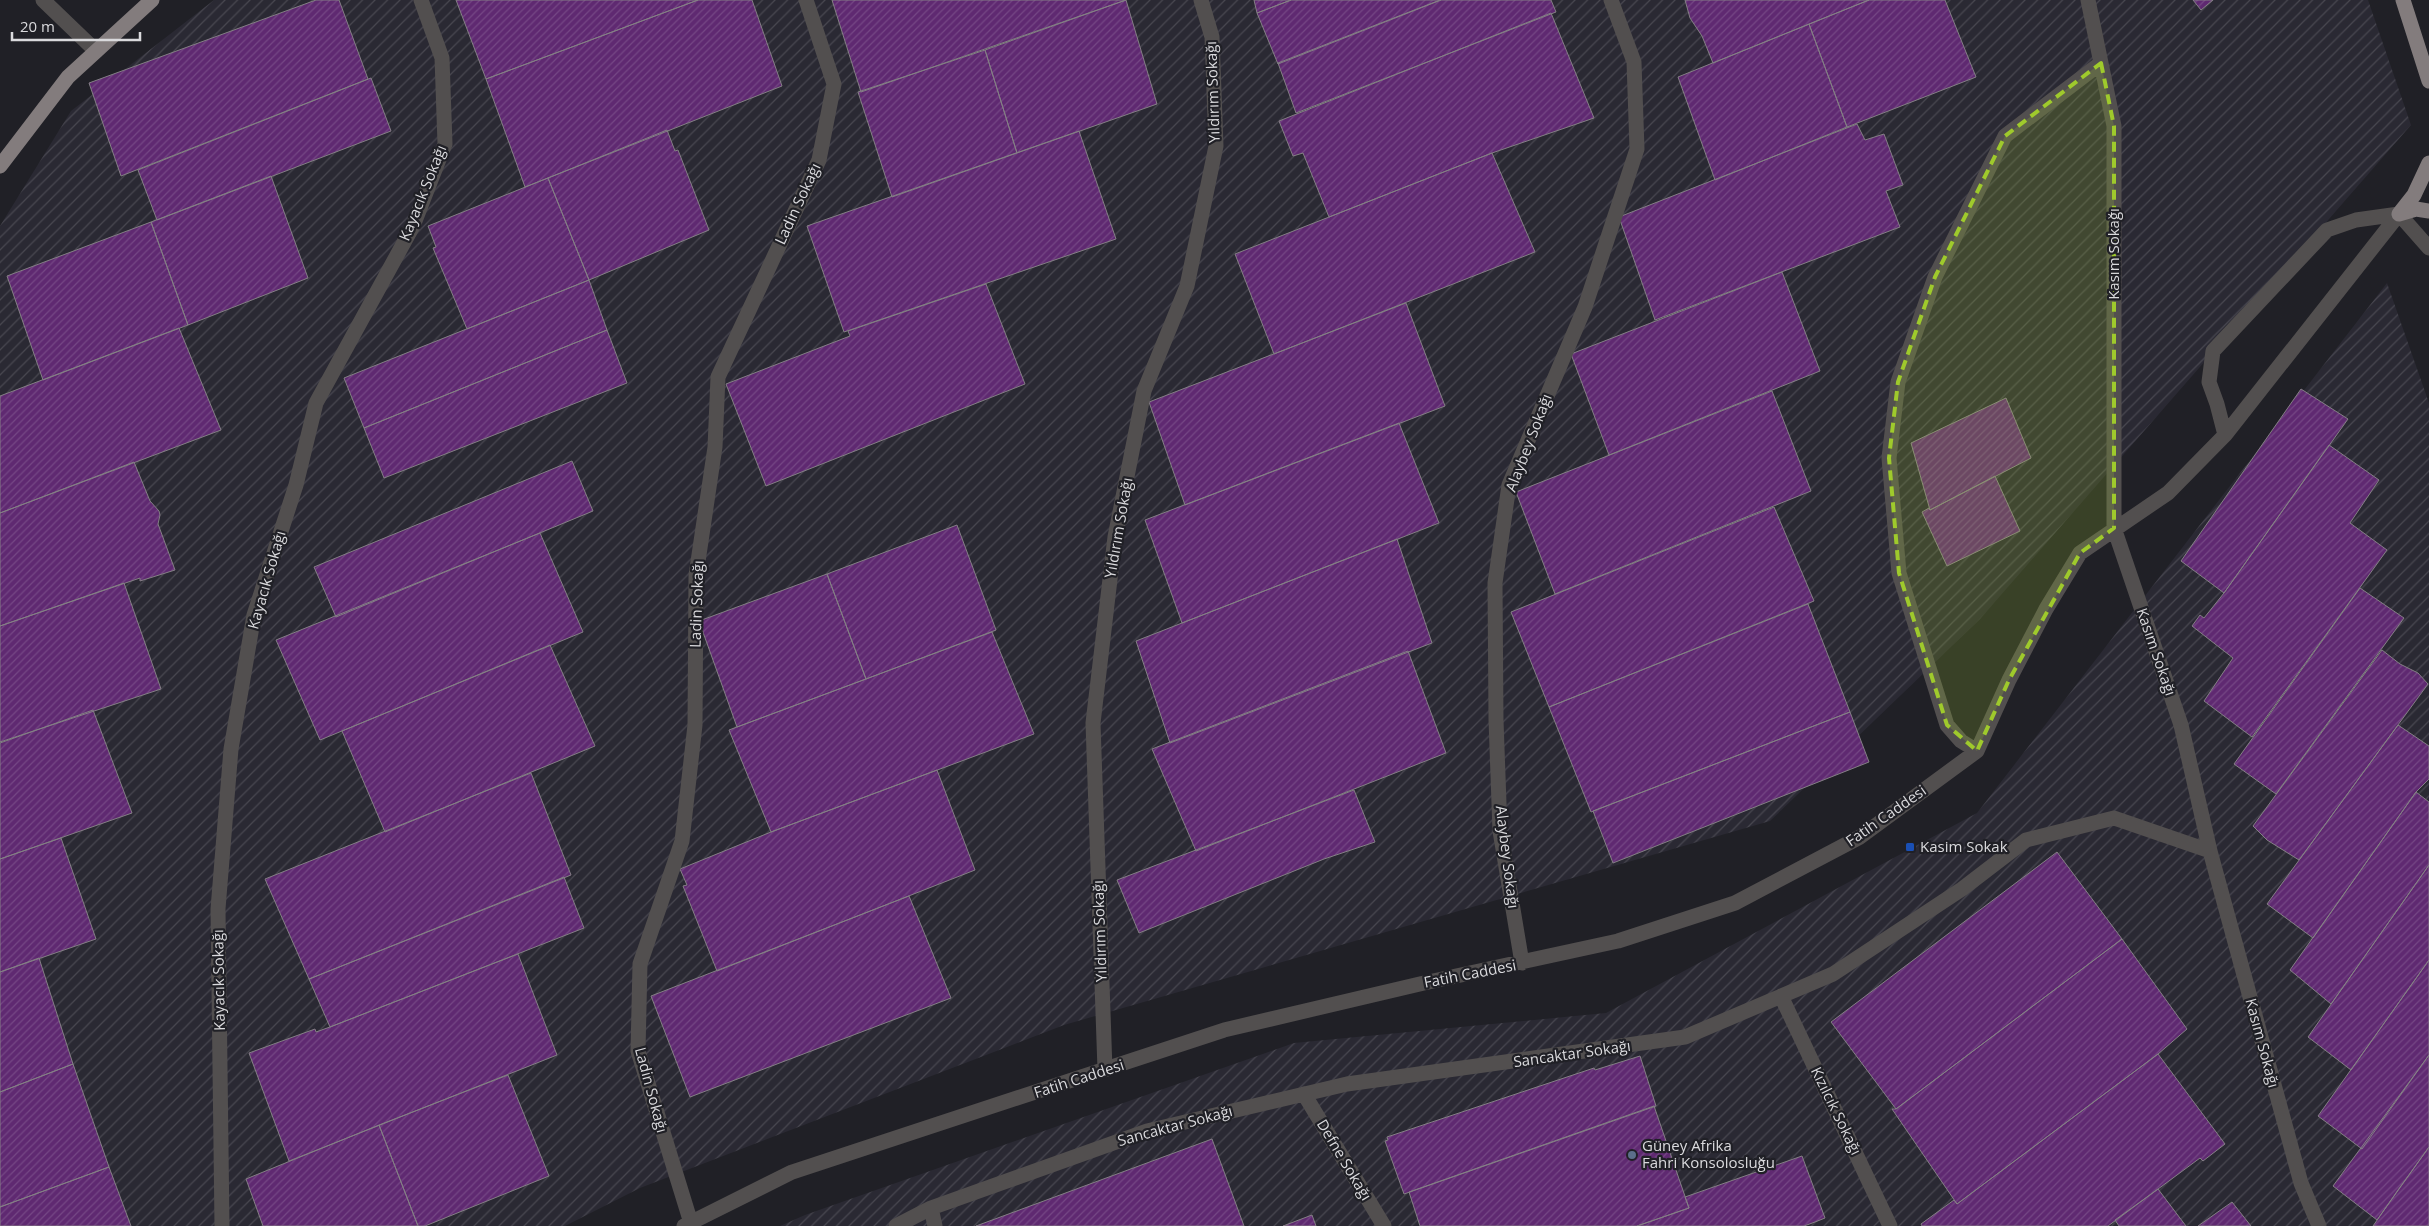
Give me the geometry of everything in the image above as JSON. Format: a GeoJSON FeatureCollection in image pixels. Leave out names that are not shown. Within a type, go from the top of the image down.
{"type":"FeatureCollection","features":[{"type":"Feature","properties":{"kind":"main road"},"geometry":{"type":"LineString","coordinates":[[0,166],[68,77],[152,0]]}},
{"type":"Feature","properties":{"kind":"main road"},"geometry":{"type":"LineString","coordinates":[[2402,0],[2429,81]]}},
{"type":"Feature","properties":{"kind":"main road"},"geometry":{"type":"LineString","coordinates":[[2399,214],[2414,195],[2429,163]]}},
{"type":"Feature","properties":{"kind":"main road"},"geometry":{"type":"LineString","coordinates":[[2399,214],[2416,209],[2429,211]]}},
{"type":"Feature","properties":{"kind":"street"},"geometry":{"type":"LineString","coordinates":[[42,0],[96,51]]}},
{"type":"Feature","properties":{"kind":"street","name":"Kayacık Sokağı"},"geometry":{"type":"LineString","coordinates":[[222,1226],[218,909],[231,749],[254,615],[296,485],[316,403],[413,226],[444,144],[442,58],[421,0]]}},
{"type":"Feature","properties":{"kind":"street","name":"Ladin Sokağı"},"geometry":{"type":"LineString","coordinates":[[687,1224],[638,1051],[640,964],[682,841],[695,725],[696,575],[715,447],[718,377],[819,160],[834,84],[806,0]]}},
{"type":"Feature","properties":{"kind":"street","name":"Yıldırım Sokağı"},"geometry":{"type":"LineString","coordinates":[[1105,1070],[1093,723],[1115,537],[1144,391],[1187,286],[1216,146],[1212,37],[1201,0]]}},
{"type":"Feature","properties":{"kind":"street","name":"Alaybey Sokağı"},"geometry":{"type":"LineString","coordinates":[[1522,963],[1500,831],[1496,720],[1495,583],[1509,485],[1584,306],[1637,149],[1634,62],[1611,0]]}},
{"type":"Feature","properties":{"kind":"street","name":"Kasım Sokağı"},"geometry":{"type":"LineString","coordinates":[[2088,0],[2114,126],[2114,528],[2181,725],[2210,851],[2301,1183],[2319,1226]]}},
{"type":"Feature","properties":{"kind":"street"},"geometry":{"type":"LineString","coordinates":[[1977,751],[1961,741],[1947,725],[1899,573],[1889,458],[1898,382],[1935,277],[2005,136],[2101,63]]}},
{"type":"Feature","properties":{"kind":"street"},"geometry":{"type":"LineString","coordinates":[[2225,435],[2209,382],[2213,351],[2326,230],[2356,220],[2399,214],[2429,248]]}},
{"type":"Feature","properties":{"kind":"street","name":"Fatih Caddesi"},"geometry":{"type":"LineString","coordinates":[[687,1224],[792,1172],[1224,1030],[1424,983],[1618,941],[1735,903],[1860,837],[1977,751],[2009,680],[2046,609],[2080,553],[2114,528],[2168,493],[2225,435],[2399,214]]}},
{"type":"Feature","properties":{"kind":"street","name":"Sancaktar Sokağı"},"geometry":{"type":"LineString","coordinates":[[896,1226],[931,1208],[1147,1131],[1347,1084],[1685,1037],[1833,974],[1962,889],[2026,840],[2114,818],[2210,851]]}},
{"type":"Feature","properties":{"kind":"street","name":"Kızılcık Sokağı"},"geometry":{"type":"LineString","coordinates":[[1781,996],[1890,1226]]}},
{"type":"Feature","properties":{"kind":"street","name":"Defne Sokağı"},"geometry":{"type":"LineString","coordinates":[[1304,1094],[1384,1226]]}},
{"type":"Feature","properties":{"kind":"street"},"geometry":{"type":"LineString","coordinates":[[931,1208],[935,1226]]}},
{"type":"Feature","properties":{"kind":"highlighted area"},"geometry":{"type":"Polygon","coordinates":[[[2101,63],[2114,126],[2114,528],[2080,553],[2009,680],[1977,751],[1947,725],[1899,573],[1889,458],[1898,382],[1935,277],[2005,136],[2101,63]]]}},
{"type":"Feature","properties":{"kind":"shaded area"},"geometry":{"type":"Polygon","coordinates":[[[214,0],[2368,0],[2411,125],[1980,619],[1770,821],[1064,1025],[640,1188],[565,1226],[0,1226],[0,226],[71,111],[214,0]]]}},
{"type":"Feature","properties":{"kind":"shaded area"},"geometry":{"type":"Polygon","coordinates":[[[2387,283],[2429,403],[2429,1226],[780,1226],[805,1215],[1294,1043],[1606,1013],[1977,813],[2387,283]]]}},
{"type":"Feature","properties":{"kind":"building"},"geometry":{"type":"Polygon","coordinates":[[[316,0],[339,0],[368,79],[121,176],[89,83],[316,0]]]}},
{"type":"Feature","properties":{"kind":"building"},"geometry":{"type":"Polygon","coordinates":[[[456,0],[698,0],[486,79],[456,0]]]}},
{"type":"Feature","properties":{"kind":"building"},"geometry":{"type":"Polygon","coordinates":[[[698,0],[752,0],[782,86],[525,187],[486,79],[698,0]]]}},
{"type":"Feature","properties":{"kind":"building"},"geometry":{"type":"Polygon","coordinates":[[[832,0],[1126,0],[861,92],[832,0]]]}},
{"type":"Feature","properties":{"kind":"building"},"geometry":{"type":"Polygon","coordinates":[[[1126,0],[1157,104],[1017,153],[985,50],[1126,0]]]}},
{"type":"Feature","properties":{"kind":"building"},"geometry":{"type":"Polygon","coordinates":[[[1254,0],[1291,0],[1257,13],[1254,0]]]}},
{"type":"Feature","properties":{"kind":"building"},"geometry":{"type":"Polygon","coordinates":[[[1291,0],[1441,0],[1278,64],[1257,13],[1291,0]]]}},
{"type":"Feature","properties":{"kind":"building"},"geometry":{"type":"Polygon","coordinates":[[[1440,0],[1551,0],[1556,12],[1296,113],[1278,63],[1440,0]]]}},
{"type":"Feature","properties":{"kind":"building"},"geometry":{"type":"Polygon","coordinates":[[[1685,0],[1869,0],[1713,63],[1702,36],[1690,18],[1685,0]]]}},
{"type":"Feature","properties":{"kind":"building"},"geometry":{"type":"Polygon","coordinates":[[[1869,0],[1945,0],[1976,77],[1847,127],[1809,24],[1869,0]]]}},
{"type":"Feature","properties":{"kind":"building"},"geometry":{"type":"Polygon","coordinates":[[[2193,0],[2213,0],[2201,10],[2193,0]]]}},
{"type":"Feature","properties":{"kind":"building"},"geometry":{"type":"Polygon","coordinates":[[[1551,13],[1594,118],[1492,153],[1329,217],[1303,153],[1293,156],[1279,121],[1551,13]]]}},
{"type":"Feature","properties":{"kind":"building"},"geometry":{"type":"Polygon","coordinates":[[[1809,24],[1847,127],[1715,180],[1678,77],[1809,24]]]}},
{"type":"Feature","properties":{"kind":"building"},"geometry":{"type":"Polygon","coordinates":[[[985,50],[1017,153],[892,197],[858,92],[985,50]]]}},
{"type":"Feature","properties":{"kind":"building"},"geometry":{"type":"Polygon","coordinates":[[[371,78],[391,131],[157,220],[138,170],[371,78]]]}},
{"type":"Feature","properties":{"kind":"building"},"geometry":{"type":"Polygon","coordinates":[[[1857,124],[1865,140],[1884,134],[1903,185],[1886,191],[1900,227],[1655,320],[1619,217],[1857,124]]]}},
{"type":"Feature","properties":{"kind":"building"},"geometry":{"type":"Polygon","coordinates":[[[667,130],[675,151],[678,150],[709,230],[589,280],[548,178],[667,130]]]}},
{"type":"Feature","properties":{"kind":"building"},"geometry":{"type":"Polygon","coordinates":[[[1079,131],[1116,239],[844,332],[807,226],[1079,131]]]}},
{"type":"Feature","properties":{"kind":"building"},"geometry":{"type":"Polygon","coordinates":[[[1492,153],[1535,252],[1274,354],[1235,254],[1492,153]]]}},
{"type":"Feature","properties":{"kind":"building"},"geometry":{"type":"Polygon","coordinates":[[[271,176],[308,278],[188,325],[151,222],[271,176]]]}},
{"type":"Feature","properties":{"kind":"building"},"geometry":{"type":"Polygon","coordinates":[[[548,178],[589,280],[467,329],[433,248],[436,247],[428,226],[548,178]]]}},
{"type":"Feature","properties":{"kind":"building"},"geometry":{"type":"Polygon","coordinates":[[[151,222],[188,325],[43,380],[7,276],[151,222]]]}},
{"type":"Feature","properties":{"kind":"building"},"geometry":{"type":"Polygon","coordinates":[[[1782,272],[1820,371],[1609,455],[1571,354],[1782,272]]]}},
{"type":"Feature","properties":{"kind":"building"},"geometry":{"type":"Polygon","coordinates":[[[589,280],[607,330],[364,428],[344,378],[589,280]]]}},
{"type":"Feature","properties":{"kind":"building"},"geometry":{"type":"Polygon","coordinates":[[[986,284],[1025,384],[766,486],[726,384],[850,336],[848,331],[986,284]]]}},
{"type":"Feature","properties":{"kind":"building"},"geometry":{"type":"Polygon","coordinates":[[[1406,303],[1445,406],[1185,505],[1149,402],[1406,303]]]}},
{"type":"Feature","properties":{"kind":"building"},"geometry":{"type":"Polygon","coordinates":[[[179,328],[221,430],[0,513],[0,396],[179,328]]]}},
{"type":"Feature","properties":{"kind":"building"},"geometry":{"type":"Polygon","coordinates":[[[607,330],[627,383],[384,478],[364,428],[607,330]]]}},
{"type":"Feature","properties":{"kind":"building"},"geometry":{"type":"Polygon","coordinates":[[[2301,389],[2348,419],[2224,593],[2181,561],[2301,389]]]}},
{"type":"Feature","properties":{"kind":"building"},"geometry":{"type":"Polygon","coordinates":[[[1772,391],[1811,491],[1555,594],[1516,492],[1772,391]]]}},
{"type":"Feature","properties":{"kind":"building"},"geometry":{"type":"Polygon","coordinates":[[[2006,398],[2031,458],[1930,510],[1911,443],[2006,398]]]}},
{"type":"Feature","properties":{"kind":"building"},"geometry":{"type":"Polygon","coordinates":[[[1399,423],[1439,523],[1182,623],[1145,520],[1399,423]]]}},
{"type":"Feature","properties":{"kind":"building"},"geometry":{"type":"Polygon","coordinates":[[[2329,445],[2379,480],[2350,523],[2387,550],[2252,737],[2204,701],[2233,658],[2192,626],[2200,615],[2204,618],[2224,593],[2329,445]]]}},
{"type":"Feature","properties":{"kind":"building"},"geometry":{"type":"Polygon","coordinates":[[[572,461],[593,511],[336,617],[314,567],[572,461]]]}},
{"type":"Feature","properties":{"kind":"building"},"geometry":{"type":"Polygon","coordinates":[[[134,462],[150,501],[159,511],[158,524],[175,570],[140,581],[140,578],[0,626],[0,513],[134,462]]]}},
{"type":"Feature","properties":{"kind":"building"},"geometry":{"type":"Polygon","coordinates":[[[1995,476],[2020,531],[1947,566],[1922,512],[1929,508],[1930,510],[1995,476]]]}},
{"type":"Feature","properties":{"kind":"building"},"geometry":{"type":"Polygon","coordinates":[[[1774,507],[1814,601],[1549,707],[1511,612],[1774,507]]]}},
{"type":"Feature","properties":{"kind":"building"},"geometry":{"type":"Polygon","coordinates":[[[957,525],[996,630],[866,679],[827,574],[957,525]]]}},
{"type":"Feature","properties":{"kind":"building"},"geometry":{"type":"Polygon","coordinates":[[[540,533],[583,632],[320,740],[276,640],[540,533]]]}},
{"type":"Feature","properties":{"kind":"building"},"geometry":{"type":"Polygon","coordinates":[[[1397,539],[1432,643],[1170,743],[1136,641],[1397,539]]]}},
{"type":"Feature","properties":{"kind":"building"},"geometry":{"type":"Polygon","coordinates":[[[827,574],[866,679],[737,727],[699,621],[827,574]]]}},
{"type":"Feature","properties":{"kind":"building"},"geometry":{"type":"Polygon","coordinates":[[[124,583],[161,689],[0,742],[0,626],[124,583]]]}},
{"type":"Feature","properties":{"kind":"building"},"geometry":{"type":"Polygon","coordinates":[[[2360,588],[2404,618],[2276,794],[2234,764],[2360,588]]]}},
{"type":"Feature","properties":{"kind":"building"},"geometry":{"type":"Polygon","coordinates":[[[1808,604],[1850,712],[1591,812],[1549,707],[1808,604]]]}},
{"type":"Feature","properties":{"kind":"building"},"geometry":{"type":"Polygon","coordinates":[[[992,632],[1034,734],[771,832],[729,730],[992,632]]]}},
{"type":"Feature","properties":{"kind":"building"},"geometry":{"type":"Polygon","coordinates":[[[550,645],[595,746],[385,832],[342,731],[550,645]]]}},
{"type":"Feature","properties":{"kind":"building"},"geometry":{"type":"Polygon","coordinates":[[[2382,650],[2400,664],[2418,673],[2428,684],[2299,860],[2267,840],[2253,826],[2382,650]]]}},
{"type":"Feature","properties":{"kind":"building"},"geometry":{"type":"Polygon","coordinates":[[[1408,651],[1446,753],[1196,851],[1152,749],[1408,651]]]}},
{"type":"Feature","properties":{"kind":"building"},"geometry":{"type":"Polygon","coordinates":[[[93,710],[132,813],[0,859],[0,743],[93,710]]]}},
{"type":"Feature","properties":{"kind":"building"},"geometry":{"type":"Polygon","coordinates":[[[1850,712],[1869,762],[1613,863],[1593,811],[1850,712]]]}},
{"type":"Feature","properties":{"kind":"building"},"geometry":{"type":"Polygon","coordinates":[[[2398,725],[2429,746],[2429,779],[2416,792],[2313,938],[2267,904],[2398,725]]]}},
{"type":"Feature","properties":{"kind":"building"},"geometry":{"type":"Polygon","coordinates":[[[937,770],[975,870],[717,971],[683,886],[687,885],[680,869],[771,832],[937,770]]]}},
{"type":"Feature","properties":{"kind":"building"},"geometry":{"type":"Polygon","coordinates":[[[531,773],[571,875],[309,979],[265,879],[531,773]]]}},
{"type":"Feature","properties":{"kind":"building"},"geometry":{"type":"Polygon","coordinates":[[[1354,790],[1375,842],[1324,859],[1139,933],[1117,880],[1354,790]]]}},
{"type":"Feature","properties":{"kind":"building"},"geometry":{"type":"Polygon","coordinates":[[[2416,792],[2429,802],[2429,865],[2331,1004],[2290,970],[2416,792]]]}},
{"type":"Feature","properties":{"kind":"building"},"geometry":{"type":"Polygon","coordinates":[[[61,838],[96,939],[0,972],[0,859],[61,838]]]}},
{"type":"Feature","properties":{"kind":"building"},"geometry":{"type":"Polygon","coordinates":[[[2057,852],[2122,939],[1896,1109],[1831,1022],[2057,852]]]}},
{"type":"Feature","properties":{"kind":"building"},"geometry":{"type":"Polygon","coordinates":[[[2429,865],[2429,960],[2351,1070],[2308,1037],[2429,865]]]}},
{"type":"Feature","properties":{"kind":"building"},"geometry":{"type":"Polygon","coordinates":[[[564,877],[584,928],[330,1027],[309,979],[564,877]]]}},
{"type":"Feature","properties":{"kind":"building"},"geometry":{"type":"Polygon","coordinates":[[[909,896],[951,998],[690,1097],[651,996],[909,896]]]}},
{"type":"Feature","properties":{"kind":"building"},"geometry":{"type":"Polygon","coordinates":[[[2122,939],[2187,1029],[2158,1054],[1957,1204],[1892,1109],[1896,1109],[2122,939]]]}},
{"type":"Feature","properties":{"kind":"building"},"geometry":{"type":"Polygon","coordinates":[[[518,954],[557,1055],[289,1161],[249,1053],[315,1029],[316,1032],[330,1027],[518,954]]]}},
{"type":"Feature","properties":{"kind":"building"},"geometry":{"type":"Polygon","coordinates":[[[39,958],[73,1064],[0,1092],[0,972],[39,958]]]}},
{"type":"Feature","properties":{"kind":"building"},"geometry":{"type":"Polygon","coordinates":[[[2429,960],[2429,1055],[2362,1149],[2318,1116],[2429,960]]]}},
{"type":"Feature","properties":{"kind":"building"},"geometry":{"type":"Polygon","coordinates":[[[2158,1054],[2225,1144],[2203,1161],[2200,1158],[2108,1226],[1922,1226],[1921,1224],[1954,1200],[1957,1204],[2158,1054]]]}},
{"type":"Feature","properties":{"kind":"building"},"geometry":{"type":"Polygon","coordinates":[[[2429,1055],[2429,1147],[2377,1220],[2333,1186],[2429,1055]]]}},
{"type":"Feature","properties":{"kind":"building"},"geometry":{"type":"Polygon","coordinates":[[[1640,1056],[1656,1106],[1404,1194],[1385,1141],[1388,1140],[1387,1137],[1594,1068],[1595,1070],[1640,1056]]]}},
{"type":"Feature","properties":{"kind":"building"},"geometry":{"type":"Polygon","coordinates":[[[73,1064],[109,1167],[0,1207],[0,1092],[73,1064]]]}},
{"type":"Feature","properties":{"kind":"building"},"geometry":{"type":"Polygon","coordinates":[[[508,1075],[549,1176],[425,1226],[418,1226],[379,1125],[508,1075]]]}},
{"type":"Feature","properties":{"kind":"building"},"geometry":{"type":"Polygon","coordinates":[[[1654,1106],[1689,1208],[1637,1226],[1420,1226],[1409,1192],[1654,1106]]]}},
{"type":"Feature","properties":{"kind":"building"},"geometry":{"type":"Polygon","coordinates":[[[379,1125],[418,1226],[263,1226],[246,1179],[379,1125]]]}},
{"type":"Feature","properties":{"kind":"building"},"geometry":{"type":"Polygon","coordinates":[[[1212,1139],[1244,1226],[976,1226],[1212,1139]]]}},
{"type":"Feature","properties":{"kind":"building"},"geometry":{"type":"Polygon","coordinates":[[[2429,1147],[2429,1226],[2373,1226],[2398,1190],[2429,1147]]]}},
{"type":"Feature","properties":{"kind":"building"},"geometry":{"type":"Polygon","coordinates":[[[1802,1156],[1825,1218],[1804,1226],[1637,1226],[1689,1208],[1685,1197],[1802,1156]]]}},
{"type":"Feature","properties":{"kind":"building"},"geometry":{"type":"Polygon","coordinates":[[[109,1167],[131,1226],[0,1226],[0,1207],[109,1167]]]}},
{"type":"Feature","properties":{"kind":"building"},"geometry":{"type":"Polygon","coordinates":[[[2158,1189],[2186,1226],[2119,1226],[2115,1220],[2158,1189]]]}},
{"type":"Feature","properties":{"kind":"building"},"geometry":{"type":"Polygon","coordinates":[[[2232,1202],[2251,1226],[2198,1226],[2232,1202]]]}},
{"type":"Feature","properties":{"kind":"building"},"geometry":{"type":"Polygon","coordinates":[[[1312,1215],[1316,1226],[1283,1226],[1312,1215]]]}},
{"type":"Feature","properties":{"kind":"place","name":"Kasim Sokak"},"geometry":{"type":"Point","coordinates":[1910,847]}},
{"type":"Feature","properties":{"kind":"place","name":"Güney Afrika Fahri Konsolosluğu"},"geometry":{"type":"Point","coordinates":[1632,1155]}}]}
